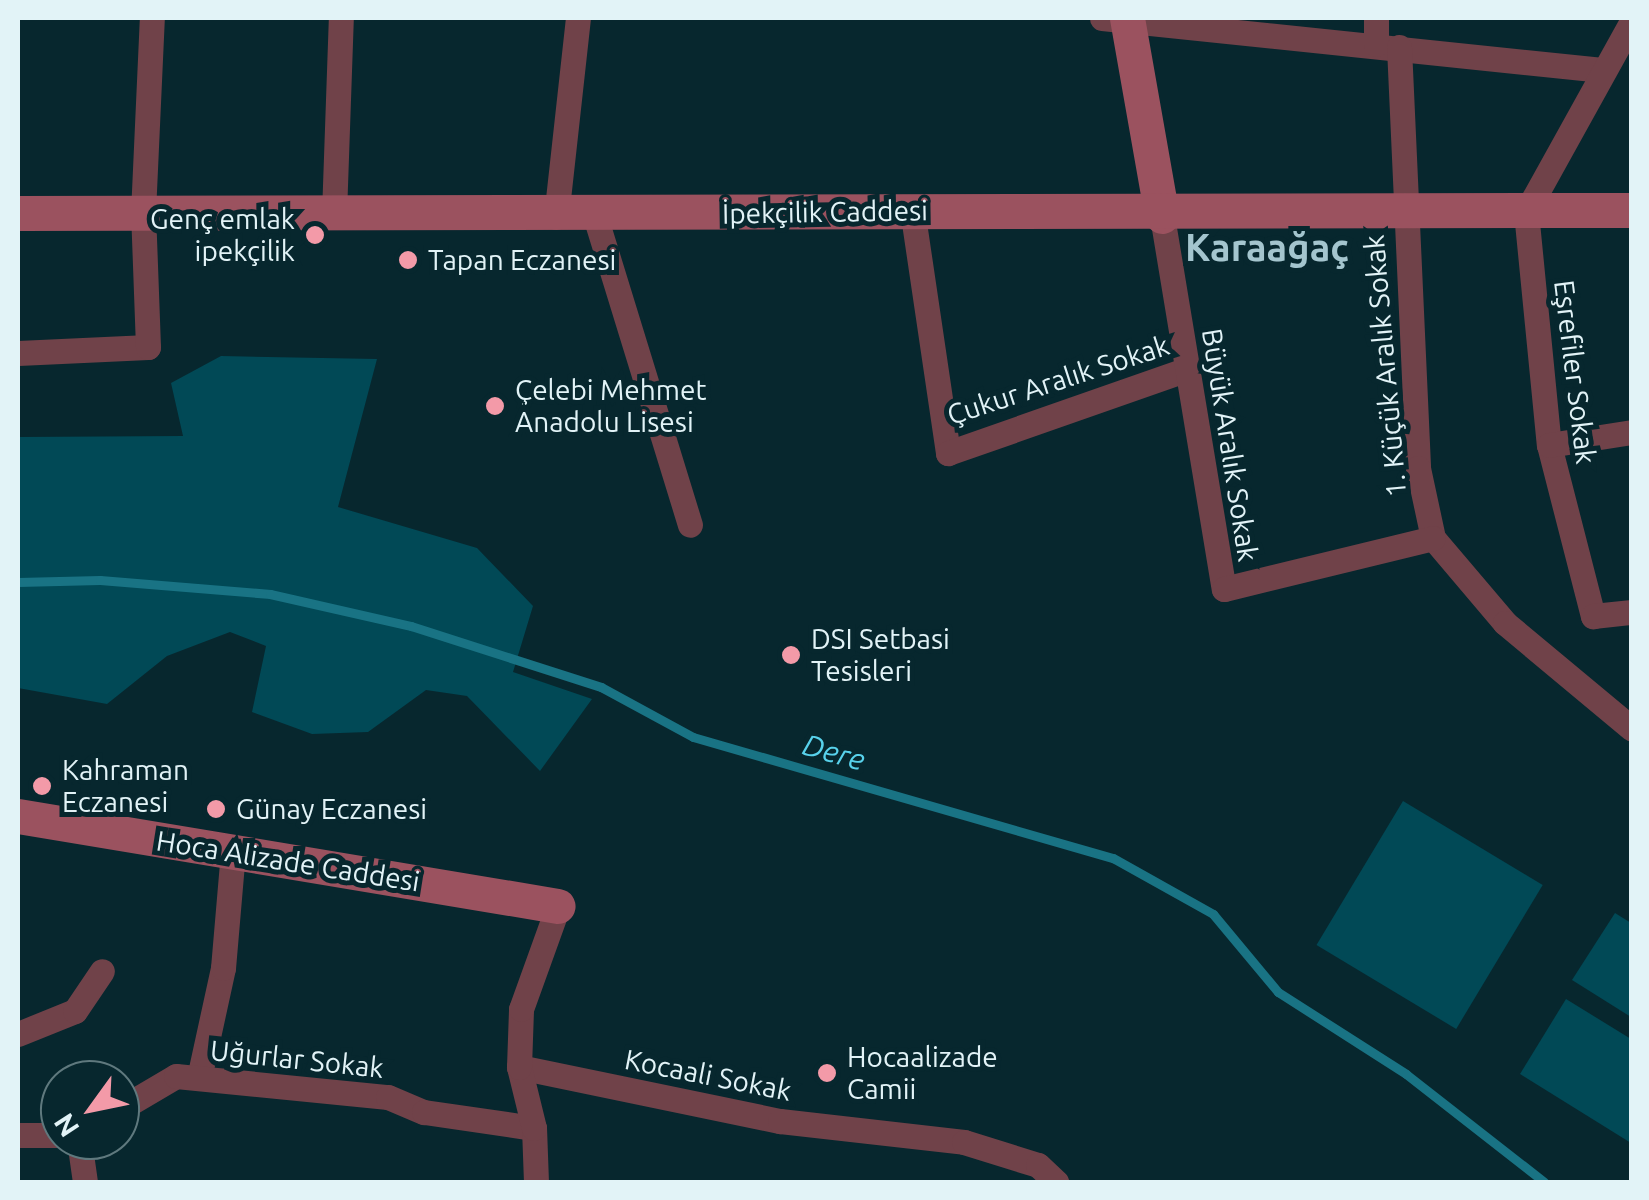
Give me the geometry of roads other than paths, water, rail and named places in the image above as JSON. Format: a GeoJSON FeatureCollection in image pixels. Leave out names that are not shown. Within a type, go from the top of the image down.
{"type":"FeatureCollection","features":[{"type":"Feature","properties":{"kind":"main road"},"geometry":{"type":"LineString","coordinates":[[1128,18],[1162,216]]}},
{"type":"Feature","properties":{"kind":"main road","name":"İpekçilik Caddesi"},"geometry":{"type":"LineString","coordinates":[[18,213],[556,217],[912,209],[1162,216],[1632,210]]}},
{"type":"Feature","properties":{"kind":"main road","name":"Hoca Alizade Caddesi"},"geometry":{"type":"LineString","coordinates":[[18,816],[558,906]]}},
{"type":"Feature","properties":{"kind":"street"},"geometry":{"type":"LineString","coordinates":[[18,353],[148,346],[143,213],[152,18]]}},
{"type":"Feature","properties":{"kind":"street"},"geometry":{"type":"LineString","coordinates":[[334,214],[341,18]]}},
{"type":"Feature","properties":{"kind":"street"},"geometry":{"type":"LineString","coordinates":[[556,217],[578,18]]}},
{"type":"Feature","properties":{"kind":"street"},"geometry":{"type":"LineString","coordinates":[[1102,18],[1384,36],[1602,70]]}},
{"type":"Feature","properties":{"kind":"street"},"geometry":{"type":"LineString","coordinates":[[1526,212],[1632,20]]}},
{"type":"Feature","properties":{"kind":"street","name":"1. Küçük Aralık Sokak"},"geometry":{"type":"LineString","coordinates":[[1384,36],[1403,212],[1418,468],[1432,538],[1506,623],[1632,730]]}},
{"type":"Feature","properties":{"kind":"street","name":"Çukur Aralık Sokak"},"geometry":{"type":"LineString","coordinates":[[912,209],[948,453],[1188,368]]}},
{"type":"Feature","properties":{"kind":"street","name":"Eşrefiler Sokak"},"geometry":{"type":"LineString","coordinates":[[1526,212],[1549,445],[1593,616],[1632,612]]}},
{"type":"Feature","properties":{"kind":"street"},"geometry":{"type":"LineString","coordinates":[[595,216],[690,525]]}},
{"type":"Feature","properties":{"kind":"street","name":"Büyük Aralık Sokak"},"geometry":{"type":"LineString","coordinates":[[1162,216],[1224,590],[1432,538]]}},
{"type":"Feature","properties":{"kind":"street"},"geometry":{"type":"LineString","coordinates":[[1549,445],[1632,432]]}},
{"type":"Feature","properties":{"kind":"street"},"geometry":{"type":"LineString","coordinates":[[200,1078],[222,968],[232,852]]}},
{"type":"Feature","properties":{"kind":"street"},"geometry":{"type":"LineString","coordinates":[[536,1182],[534,1128],[519,1068],[521,1009],[558,906]]}},
{"type":"Feature","properties":{"kind":"street"},"geometry":{"type":"LineString","coordinates":[[18,1034],[75,1012],[102,971]]}},
{"type":"Feature","properties":{"kind":"street","name":"Kocaali Sokak"},"geometry":{"type":"LineString","coordinates":[[519,1068],[780,1121],[964,1142],[1038,1164],[1056,1182]]}},
{"type":"Feature","properties":{"kind":"street","name":"Uğurlar Sokak"},"geometry":{"type":"LineString","coordinates":[[140,1097],[176,1076],[388,1097],[424,1112],[534,1128]]}},
{"type":"Feature","properties":{"kind":"waterway","name":"Dere"},"geometry":{"type":"LineString","coordinates":[[18,582],[100,580],[270,594],[411,626],[601,687],[693,737],[1113,858],[1213,914],[1278,992],[1406,1074],[1544,1182]]}},
{"type":"Feature","properties":{"kind":"place","name":"Genç emlak ipekçilik"},"geometry":{"type":"Point","coordinates":[315,235]}},
{"type":"Feature","properties":{"kind":"place","name":"Tapan Eczanesi"},"geometry":{"type":"Point","coordinates":[408,260]}},
{"type":"Feature","properties":{"kind":"place","name":"Çelebi Mehmet Anadolu Lisesi"},"geometry":{"type":"Point","coordinates":[495,406]}},
{"type":"Feature","properties":{"kind":"place","name":"DSI Setbasi Tesisleri"},"geometry":{"type":"Point","coordinates":[791,655]}},
{"type":"Feature","properties":{"kind":"place","name":"Kahraman Eczanesi"},"geometry":{"type":"Point","coordinates":[42,786]}},
{"type":"Feature","properties":{"kind":"place","name":"Günay Eczanesi"},"geometry":{"type":"Point","coordinates":[216,809]}},
{"type":"Feature","properties":{"kind":"place","name":"Hocaalizade Camii"},"geometry":{"type":"Point","coordinates":[827,1073]}},
{"type":"Feature","properties":{"kind":"district","name":"Karaağaç"},"geometry":{"type":"Point","coordinates":[1267,248]}}]}
